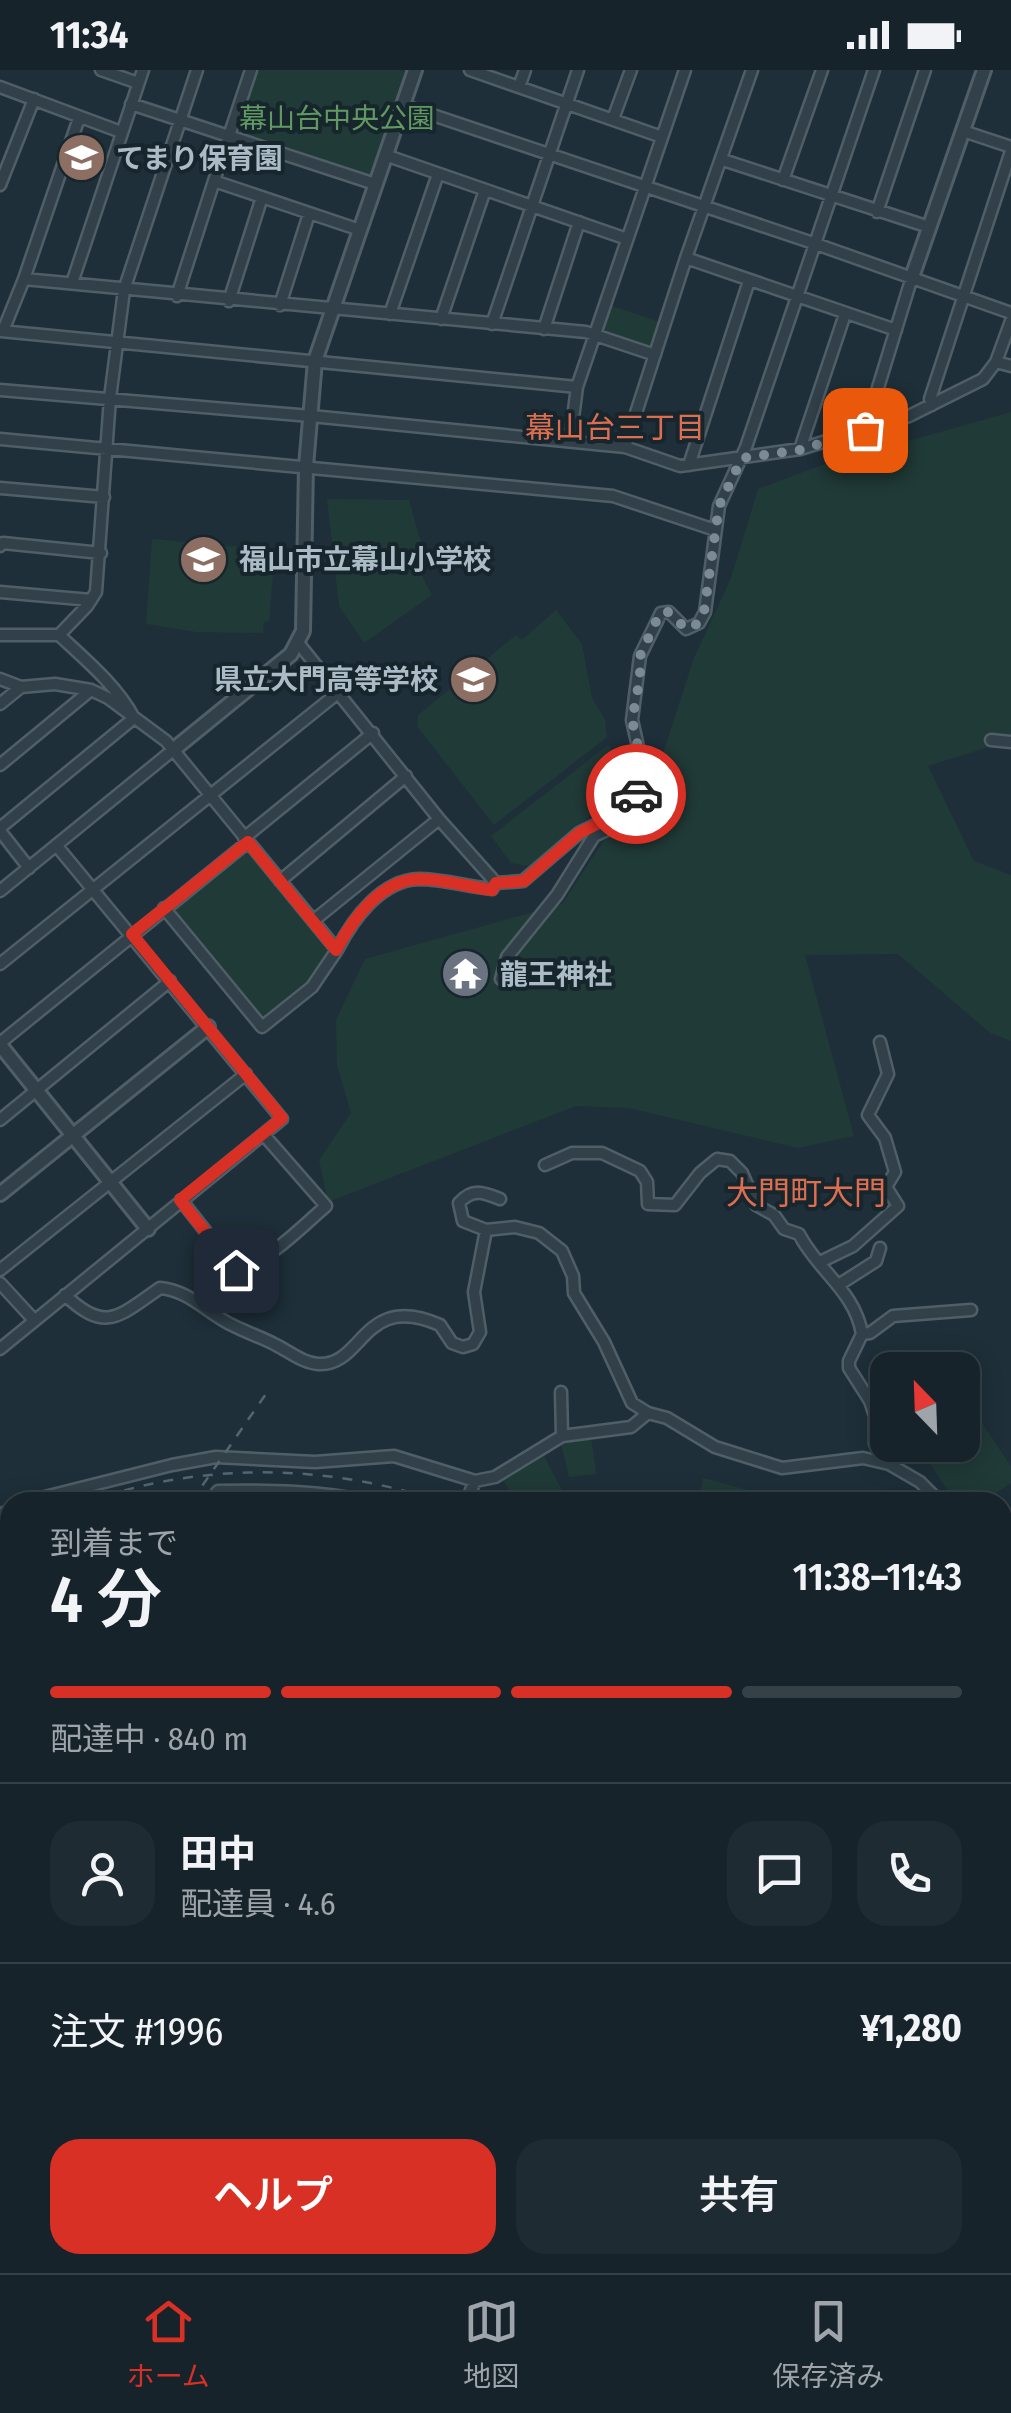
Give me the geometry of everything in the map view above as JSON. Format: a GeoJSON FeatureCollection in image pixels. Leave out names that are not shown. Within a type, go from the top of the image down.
{"type":"FeatureCollection","features":[{"type":"Feature","properties":{"kind":"street"},"geometry":{"type":"LineString","coordinates":[[100,70],[138,83]]}},
{"type":"Feature","properties":{"kind":"street"},"geometry":{"type":"LineString","coordinates":[[72,283],[142,70]]}},
{"type":"Feature","properties":{"kind":"street"},"geometry":{"type":"LineString","coordinates":[[59,636],[96,592],[110,398],[124,290],[197,70]]}},
{"type":"Feature","properties":{"kind":"street"},"geometry":{"type":"LineString","coordinates":[[177,296],[251,70]]}},
{"type":"Feature","properties":{"kind":"street"},"geometry":{"type":"LineString","coordinates":[[0,891],[300,644],[304,620],[306,466],[315,361],[414,70]]}},
{"type":"Feature","properties":{"kind":"street"},"geometry":{"type":"LineString","coordinates":[[471,70],[662,137]]}},
{"type":"Feature","properties":{"kind":"street"},"geometry":{"type":"LineString","coordinates":[[519,87],[525,70]]}},
{"type":"Feature","properties":{"kind":"street"},"geometry":{"type":"LineString","coordinates":[[492,324],[578,70]]}},
{"type":"Feature","properties":{"kind":"street"},"geometry":{"type":"LineString","coordinates":[[613,120],[631,70]]}},
{"type":"Feature","properties":{"kind":"street"},"geometry":{"type":"LineString","coordinates":[[570,441],[577,386],[686,70]]}},
{"type":"Feature","properties":{"kind":"street"},"geometry":{"type":"LineString","coordinates":[[625,447],[752,70]]}},
{"type":"Feature","properties":{"kind":"street"},"geometry":{"type":"LineString","coordinates":[[783,180],[822,70]]}},
{"type":"Feature","properties":{"kind":"street"},"geometry":{"type":"LineString","coordinates":[[496,883],[524,881],[579,833],[627,809],[645,778],[632,720],[640,656],[660,613],[669,612],[686,629],[699,623],[704,612],[719,506],[742,458],[874,70]]}},
{"type":"Feature","properties":{"kind":"street"},"geometry":{"type":"LineString","coordinates":[[877,212],[925,70]]}},
{"type":"Feature","properties":{"kind":"street"},"geometry":{"type":"LineString","coordinates":[[865,430],[912,278],[984,70]]}},
{"type":"Feature","properties":{"kind":"street"},"geometry":{"type":"LineString","coordinates":[[0,87],[120,132]]}},
{"type":"Feature","properties":{"kind":"street"},"geometry":{"type":"LineString","coordinates":[[0,185],[34,100]]}},
{"type":"Feature","properties":{"kind":"street"},"geometry":{"type":"LineString","coordinates":[[131,104],[375,184]]}},
{"type":"Feature","properties":{"kind":"street"},"geometry":{"type":"LineString","coordinates":[[403,106],[1011,313]]}},
{"type":"Feature","properties":{"kind":"street"},"geometry":{"type":"LineString","coordinates":[[80,118],[2,331],[577,386]]}},
{"type":"Feature","properties":{"kind":"street"},"geometry":{"type":"LineString","coordinates":[[932,406],[930,398],[1011,149],[963,131]]}},
{"type":"Feature","properties":{"kind":"street"},"geometry":{"type":"LineString","coordinates":[[385,155],[627,239]]}},
{"type":"Feature","properties":{"kind":"street"},"geometry":{"type":"LineString","coordinates":[[723,160],[929,227]]}},
{"type":"Feature","properties":{"kind":"street"},"geometry":{"type":"LineString","coordinates":[[390,314],[438,174]]}},
{"type":"Feature","properties":{"kind":"street"},"geometry":{"type":"LineString","coordinates":[[214,181],[360,230]]}},
{"type":"Feature","properties":{"kind":"street"},"geometry":{"type":"LineString","coordinates":[[441,319],[485,190]]}},
{"type":"Feature","properties":{"kind":"street"},"geometry":{"type":"LineString","coordinates":[[229,300],[262,197]]}},
{"type":"Feature","properties":{"kind":"street"},"geometry":{"type":"LineString","coordinates":[[280,305],[309,214]]}},
{"type":"Feature","properties":{"kind":"street"},"geometry":{"type":"LineString","coordinates":[[544,329],[579,222]]}},
{"type":"Feature","properties":{"kind":"street"},"geometry":{"type":"LineString","coordinates":[[686,258],[896,330]]}},
{"type":"Feature","properties":{"kind":"street"},"geometry":{"type":"LineString","coordinates":[[24,279],[594,334],[654,355]]}},
{"type":"Feature","properties":{"kind":"street"},"geometry":{"type":"LineString","coordinates":[[689,464],[749,281]]}},
{"type":"Feature","properties":{"kind":"street"},"geometry":{"type":"LineString","coordinates":[[800,450],[844,314]]}},
{"type":"Feature","properties":{"kind":"street"},"geometry":{"type":"LineString","coordinates":[[0,390],[625,447],[680,466],[800,450],[932,406],[989,375],[1011,321]]}},
{"type":"Feature","properties":{"kind":"street"},"geometry":{"type":"LineString","coordinates":[[996,362],[1011,366]]}},
{"type":"Feature","properties":{"kind":"street"},"geometry":{"type":"LineString","coordinates":[[0,439],[613,496],[715,530]]}},
{"type":"Feature","properties":{"kind":"street"},"geometry":{"type":"LineString","coordinates":[[0,488],[104,498]]}},
{"type":"Feature","properties":{"kind":"street"},"geometry":{"type":"LineString","coordinates":[[0,546],[3,542],[101,552]]}},
{"type":"Feature","properties":{"kind":"street"},"geometry":{"type":"LineString","coordinates":[[0,592],[91,600]]}},
{"type":"Feature","properties":{"kind":"street"},"geometry":{"type":"LineString","coordinates":[[0,635],[59,636],[91,664],[134,718]]}},
{"type":"Feature","properties":{"kind":"street"},"geometry":{"type":"LineString","coordinates":[[300,644],[438,818],[496,883]]}},
{"type":"Feature","properties":{"kind":"street"},"geometry":{"type":"LineString","coordinates":[[0,679],[21,687],[56,684],[91,690],[134,718],[173,750],[336,950]]}},
{"type":"Feature","properties":{"kind":"street"},"geometry":{"type":"LineString","coordinates":[[0,704],[21,687]]}},
{"type":"Feature","properties":{"kind":"street"},"geometry":{"type":"LineString","coordinates":[[0,765],[91,690]]}},
{"type":"Feature","properties":{"kind":"street"},"geometry":{"type":"LineString","coordinates":[[0,964],[339,692]]}},
{"type":"Feature","properties":{"kind":"street"},"geometry":{"type":"LineString","coordinates":[[29,868],[0,829],[134,718]]}},
{"type":"Feature","properties":{"kind":"street"},"geometry":{"type":"LineString","coordinates":[[148,1229],[0,1044],[373,733]]}},
{"type":"Feature","properties":{"kind":"street"},"geometry":{"type":"LineString","coordinates":[[992,740],[1011,742]]}},
{"type":"Feature","properties":{"kind":"street"},"geometry":{"type":"LineString","coordinates":[[280,881],[406,776]]}},
{"type":"Feature","properties":{"kind":"street"},"geometry":{"type":"LineString","coordinates":[[501,978],[506,956],[557,895],[594,836],[626,821],[640,800],[642,784]]}},
{"type":"Feature","properties":{"kind":"street"},"geometry":{"type":"LineString","coordinates":[[313,921],[438,818]]}},
{"type":"Feature","properties":{"kind":"street"},"geometry":{"type":"LineString","coordinates":[[0,1349],[282,1118],[56,844]]}},
{"type":"Feature","properties":{"kind":"street"},"geometry":{"type":"LineString","coordinates":[[164,908],[262,1028],[312,987],[354,919],[400,882],[421,879],[492,890],[496,883]]}},
{"type":"Feature","properties":{"kind":"street"},"geometry":{"type":"LineString","coordinates":[[0,1120],[170,981]]}},
{"type":"Feature","properties":{"kind":"street"},"geometry":{"type":"LineString","coordinates":[[0,1194],[208,1027]]}},
{"type":"Feature","properties":{"kind":"street"},"geometry":{"type":"LineString","coordinates":[[820,1262],[852,1246],[898,1206],[886,1186],[895,1172],[886,1138],[868,1115],[888,1074],[880,1042]]}},
{"type":"Feature","properties":{"kind":"street"},"geometry":{"type":"LineString","coordinates":[[0,1270],[246,1074]]}},
{"type":"Feature","properties":{"kind":"street"},"geometry":{"type":"LineString","coordinates":[[180,1200],[236,1270],[256,1264],[286,1242],[326,1206],[264,1135]]}},
{"type":"Feature","properties":{"kind":"street"},"geometry":{"type":"LineString","coordinates":[[545,1164],[572,1152],[602,1153],[640,1171],[647,1182],[648,1204],[675,1205],[700,1173],[717,1159],[730,1161],[742,1172],[756,1205],[774,1215],[784,1229],[799,1234],[807,1250],[840,1284],[856,1312],[862,1334],[848,1361],[849,1368],[870,1401],[875,1416],[875,1444],[889,1464]]}},
{"type":"Feature","properties":{"kind":"street"},"geometry":{"type":"LineString","coordinates":[[500,1199],[476,1191],[467,1194],[459,1204],[463,1221],[486,1230],[515,1227],[539,1233],[562,1251],[573,1276],[574,1293],[604,1342],[632,1402],[648,1413],[666,1418],[715,1447],[782,1468],[863,1458],[889,1464],[930,1492]]}},
{"type":"Feature","properties":{"kind":"street"},"geometry":{"type":"LineString","coordinates":[[65,1295],[86,1315],[108,1318],[126,1312],[160,1288],[180,1290],[231,1326],[311,1364],[327,1365],[340,1360],[363,1333],[380,1322],[407,1316],[440,1325],[452,1343],[463,1348],[473,1344],[480,1332],[474,1292],[486,1230]]}},
{"type":"Feature","properties":{"kind":"street"},"geometry":{"type":"LineString","coordinates":[[840,1284],[876,1260],[880,1248]]}},
{"type":"Feature","properties":{"kind":"street"},"geometry":{"type":"LineString","coordinates":[[0,1282],[34,1320]]}},
{"type":"Feature","properties":{"kind":"street"},"geometry":{"type":"LineString","coordinates":[[862,1334],[870,1333],[893,1316],[971,1310]]}},
{"type":"Feature","properties":{"kind":"street"},"geometry":{"type":"LineString","coordinates":[[561,1392],[562,1436]]}},
{"type":"Feature","properties":{"kind":"street"},"geometry":{"type":"LineString","coordinates":[[63,1492],[172,1464],[216,1458],[315,1462],[394,1456],[475,1481],[495,1477],[562,1436],[631,1427],[648,1413]]}},
{"type":"Feature","properties":{"kind":"street"},"geometry":{"type":"LineString","coordinates":[[470,1492],[475,1481]]}},
{"type":"Feature","properties":{"kind":"green space","name":"幕山台中央公園"},"geometry":{"type":"Polygon","coordinates":[[[255,70],[407,70],[369,176],[236,130],[255,70]]]}},
{"type":"Feature","properties":{"kind":"green space"},"geometry":{"type":"Polygon","coordinates":[[[612,306],[660,322],[651,347],[603,332],[612,306]]]}},
{"type":"Feature","properties":{"kind":"green space"},"geometry":{"type":"Polygon","coordinates":[[[1011,412],[1011,740],[928,766],[974,861],[1011,875],[1011,1041],[990,1033],[898,954],[805,955],[854,1136],[798,1148],[629,1108],[576,1106],[328,1202],[319,1160],[351,1113],[337,1065],[336,1020],[365,959],[562,904],[608,834],[652,787],[694,658],[731,578],[758,489],[819,466],[1011,412]]]}},
{"type":"Feature","properties":{"kind":"green space"},"geometry":{"type":"Polygon","coordinates":[[[327,499],[409,500],[424,554],[418,568],[432,595],[364,643],[339,606],[327,499]]]}},
{"type":"Feature","properties":{"kind":"green space"},"geometry":{"type":"Polygon","coordinates":[[[152,539],[275,550],[269,621],[264,622],[263,633],[196,632],[146,624],[152,539]]]}},
{"type":"Feature","properties":{"kind":"green space"},"geometry":{"type":"Polygon","coordinates":[[[556,610],[582,644],[592,698],[605,720],[607,737],[494,825],[417,726],[418,715],[516,635],[522,640],[556,610]]]}},
{"type":"Feature","properties":{"kind":"green space"},"geometry":{"type":"Polygon","coordinates":[[[608,745],[627,770],[630,784],[529,866],[511,863],[491,836],[608,745]]]}},
{"type":"Feature","properties":{"kind":"green space"},"geometry":{"type":"Polygon","coordinates":[[[248,848],[330,950],[308,985],[263,1021],[170,909],[248,848]]]}},
{"type":"Feature","properties":{"kind":"green space"},"geometry":{"type":"Polygon","coordinates":[[[980,1420],[1011,1466],[1011,1483],[998,1492],[949,1492],[929,1462],[980,1462],[980,1420]]]}},
{"type":"Feature","properties":{"kind":"green space"},"geometry":{"type":"Polygon","coordinates":[[[591,1435],[596,1474],[569,1477],[560,1440],[591,1435]]]}},
{"type":"Feature","properties":{"kind":"green space"},"geometry":{"type":"Polygon","coordinates":[[[544,1456],[563,1492],[510,1492],[503,1480],[544,1456]]]}},
{"type":"Feature","properties":{"kind":"green space"},"geometry":{"type":"Polygon","coordinates":[[[703,1478],[755,1492],[700,1492],[703,1478]]]}},
{"type":"Feature","properties":{"kind":"railway"},"geometry":{"type":"LineString","coordinates":[[198,1492],[268,1391]]}},
{"type":"Feature","properties":{"kind":"railway"},"geometry":{"type":"LineString","coordinates":[[120,1492],[174,1480],[264,1472],[353,1480],[408,1492]]}},
{"type":"Feature","properties":{"kind":"way so far"},"geometry":{"type":"LineString","coordinates":[[636,794],[645,778],[632,720],[640,656],[660,613],[669,612],[686,629],[699,623],[704,612],[719,506],[742,458],[800,450],[865,430]]}},
{"type":"Feature","properties":{"kind":"place","name":"てまり保育園"},"geometry":{"type":"Point","coordinates":[81,158]}},
{"type":"Feature","properties":{"kind":"place","name":"福山市立幕山小学校"},"geometry":{"type":"Point","coordinates":[204,559]}},
{"type":"Feature","properties":{"kind":"place","name":"県立大門高等学校"},"geometry":{"type":"Point","coordinates":[473,679]}},
{"type":"Feature","properties":{"kind":"place","name":"龍王神社"},"geometry":{"type":"Point","coordinates":[465,974]}},
{"type":"Feature","properties":{"kind":"district","name":"幕山台三丁目"},"geometry":{"type":"Point","coordinates":[615,428]}},
{"type":"Feature","properties":{"kind":"district","name":"大門町大門"},"geometry":{"type":"Point","coordinates":[806,1193]}},
{"type":"Feature","properties":{"kind":"route"},"geometry":{"type":"LineString","coordinates":[[236,1270],[180,1200],[282,1118],[132,934],[248,842],[336,950],[354,919],[400,882],[421,879],[492,890],[496,883],[524,881],[579,833],[627,809],[636,794]]}}]}
